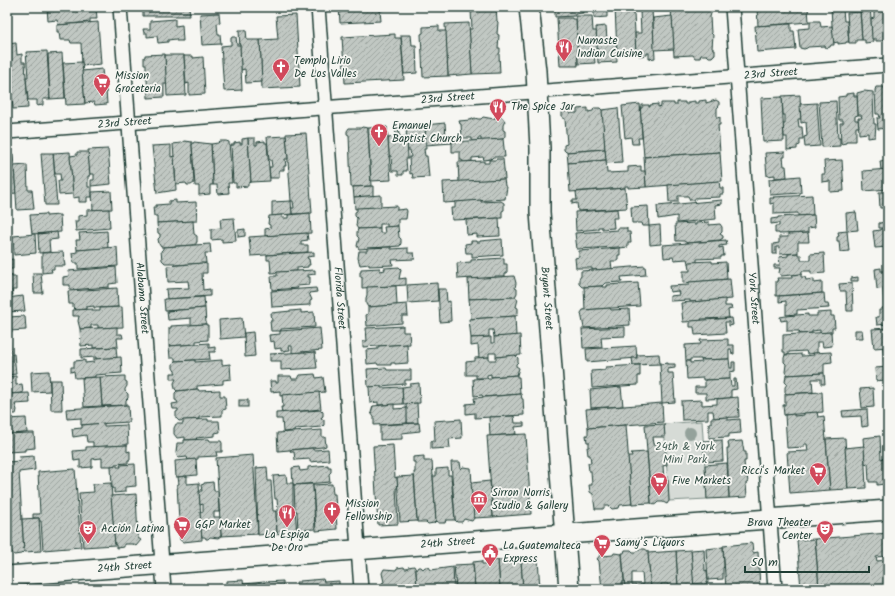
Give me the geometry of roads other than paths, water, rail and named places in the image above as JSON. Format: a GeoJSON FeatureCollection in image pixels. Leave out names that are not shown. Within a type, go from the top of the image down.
{"type":"FeatureCollection","features":[{"type":"Feature","properties":{"kind":"street","name":"Alabama Street"},"geometry":{"type":"LineString","coordinates":[[120,7],[164,589]]}},
{"type":"Feature","properties":{"kind":"street","name":"Florida Street"},"geometry":{"type":"LineString","coordinates":[[318,7],[361,589]]}},
{"type":"Feature","properties":{"kind":"street","name":"Bryant Street"},"geometry":{"type":"LineString","coordinates":[[529,7],[541,153],[540,212],[569,589]]}},
{"type":"Feature","properties":{"kind":"street","name":"York Street"},"geometry":{"type":"LineString","coordinates":[[732,7],[775,589]]}},
{"type":"Feature","properties":{"kind":"street","name":"23rd Street"},"geometry":{"type":"LineString","coordinates":[[7,132],[888,65]]}},
{"type":"Feature","properties":{"kind":"street","name":"24th Street"},"geometry":{"type":"LineString","coordinates":[[7,576],[888,510]]}},
{"type":"Feature","properties":{"kind":"place","name":"Namaste Indian Cuisine"},"geometry":{"type":"Point","coordinates":[564,62]}},
{"type":"Feature","properties":{"kind":"place","name":"Templo Lirio De Los Valles"},"geometry":{"type":"Point","coordinates":[281,82]}},
{"type":"Feature","properties":{"kind":"place","name":"Mission Groceteria"},"geometry":{"type":"Point","coordinates":[102,97]}},
{"type":"Feature","properties":{"kind":"place","name":"The Spice Jar"},"geometry":{"type":"Point","coordinates":[498,122]}},
{"type":"Feature","properties":{"kind":"place","name":"Emanuel Baptist Church"},"geometry":{"type":"Point","coordinates":[379,147]}},
{"type":"Feature","properties":{"kind":"place","name":"Ricci's Market"},"geometry":{"type":"Point","coordinates":[818,486]}},
{"type":"Feature","properties":{"kind":"place","name":"Five Markets"},"geometry":{"type":"Point","coordinates":[659,496]}},
{"type":"Feature","properties":{"kind":"place","name":"Sirron Norris Studio & Gallery"},"geometry":{"type":"Point","coordinates":[479,514]}},
{"type":"Feature","properties":{"kind":"place","name":"Mission Fellowship"},"geometry":{"type":"Point","coordinates":[332,525]}},
{"type":"Feature","properties":{"kind":"place","name":"La Espiga De Oro"},"geometry":{"type":"Point","coordinates":[287,528]}},
{"type":"Feature","properties":{"kind":"place","name":"GGP Market"},"geometry":{"type":"Point","coordinates":[182,540]}},
{"type":"Feature","properties":{"kind":"place","name":"Acción Latina"},"geometry":{"type":"Point","coordinates":[88,544]}},
{"type":"Feature","properties":{"kind":"place","name":"Brava Theater Center"},"geometry":{"type":"Point","coordinates":[825,544]}},
{"type":"Feature","properties":{"kind":"place","name":"Samy’s Liquors"},"geometry":{"type":"Point","coordinates":[602,558]}},
{"type":"Feature","properties":{"kind":"place","name":"La Guatemalteca Express"},"geometry":{"type":"Point","coordinates":[490,567]}},
{"type":"Feature","properties":{"kind":"park label","name":"24th & York Mini Park"},"geometry":{"type":"Point","coordinates":[685,453]}}]}
